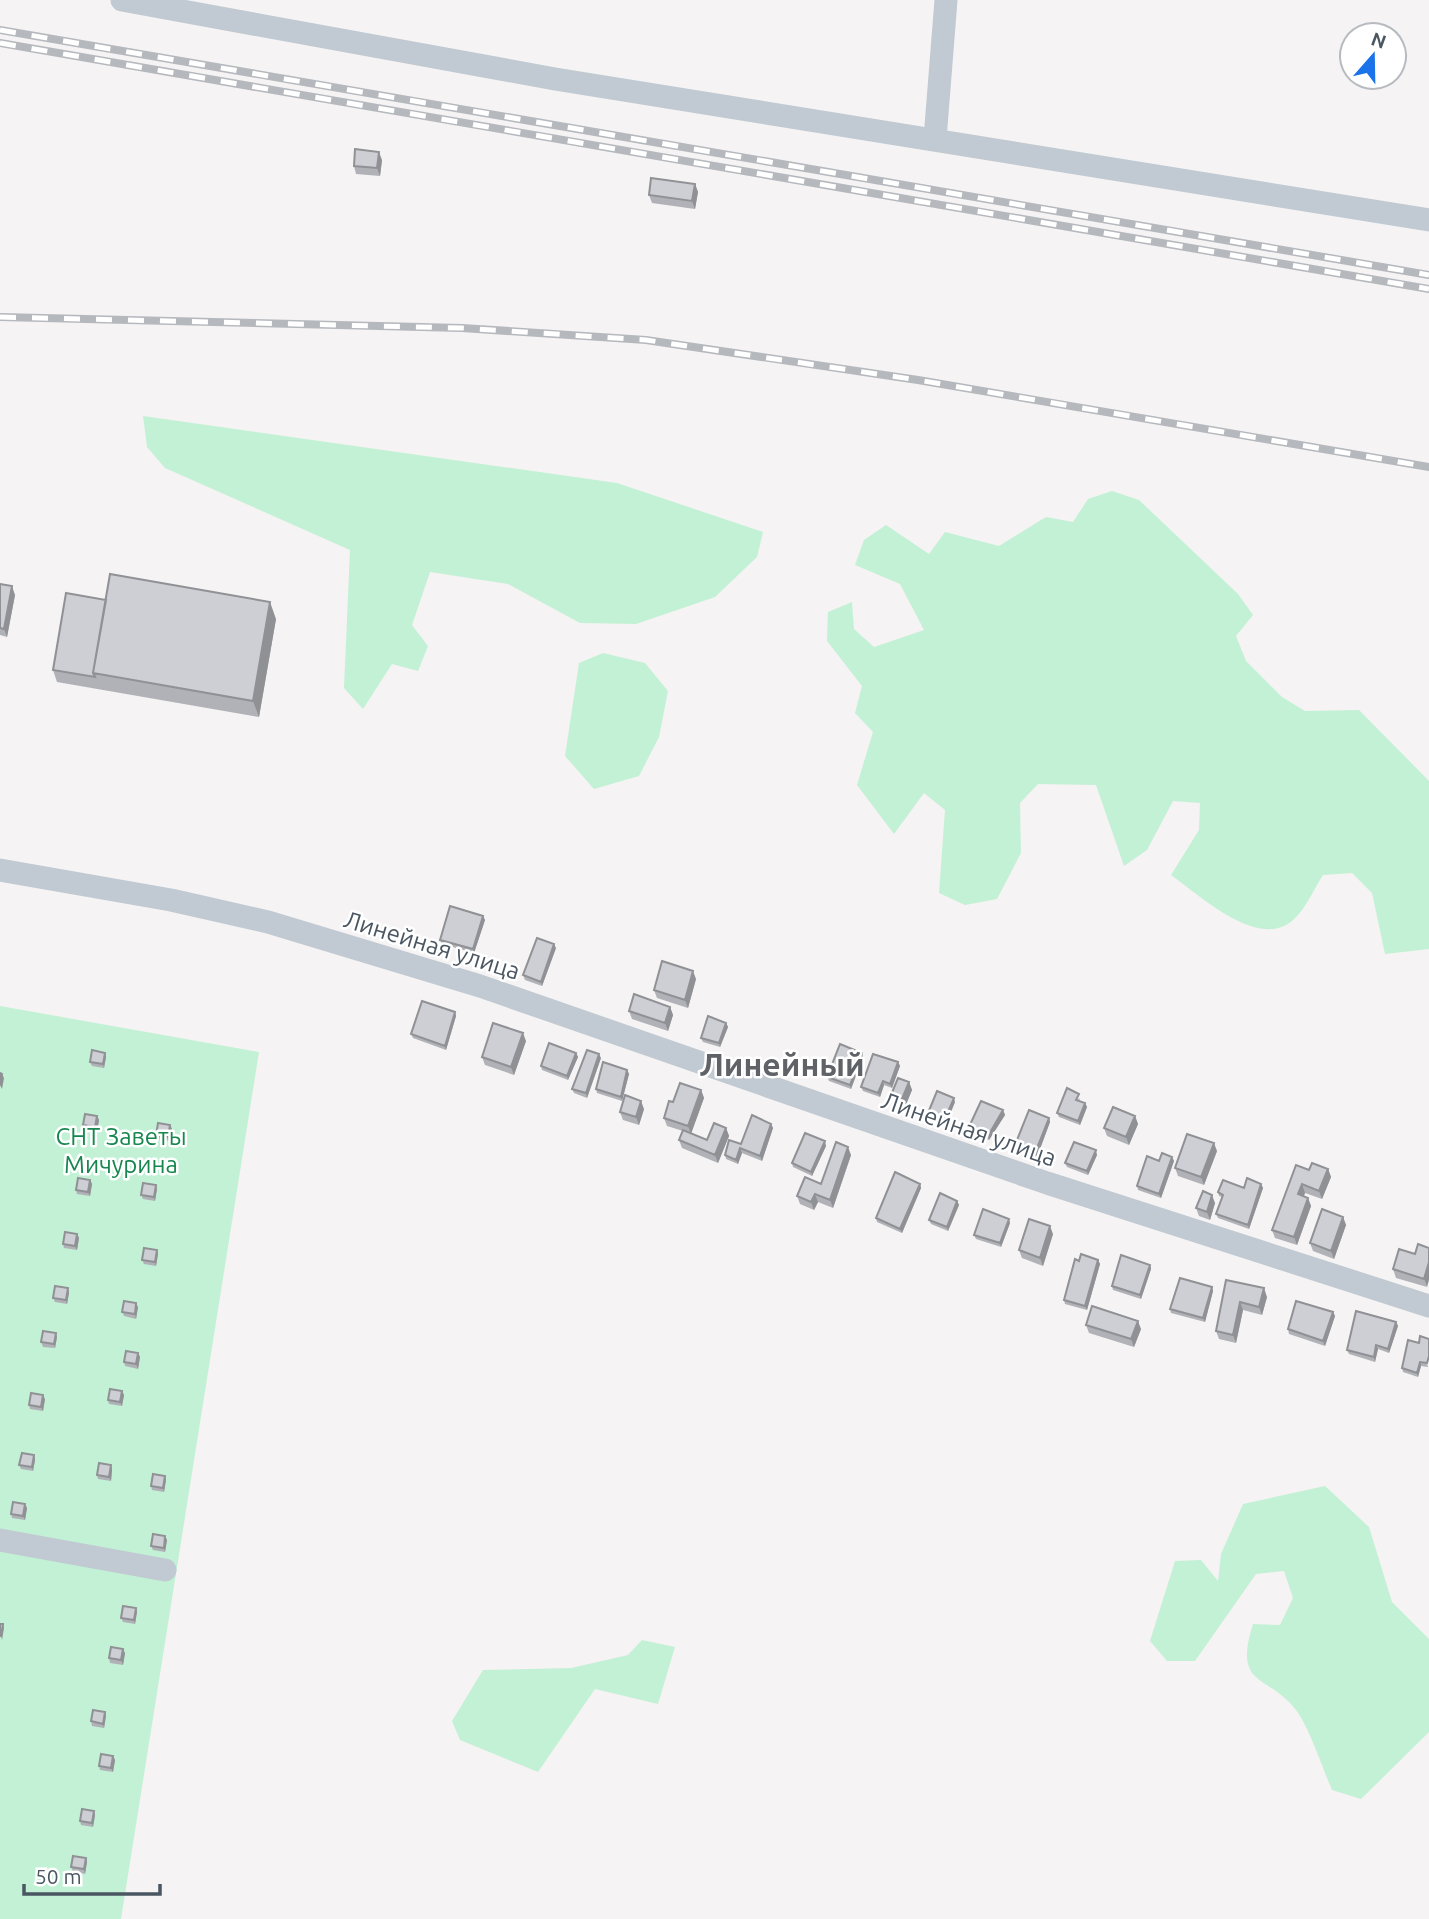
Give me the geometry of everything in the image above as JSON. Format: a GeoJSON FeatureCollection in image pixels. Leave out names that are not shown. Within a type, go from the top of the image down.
{"type":"FeatureCollection","features":[{"type":"Feature","properties":{"kind":"street"},"geometry":{"type":"LineString","coordinates":[[122,0],[555,79],[1429,220]]}},
{"type":"Feature","properties":{"kind":"street"},"geometry":{"type":"LineString","coordinates":[[934,139],[946,0]]}},
{"type":"Feature","properties":{"kind":"street","name":"Линейная улица"},"geometry":{"type":"LineString","coordinates":[[0,870],[171,900],[268,922],[480,986],[1047,1183],[1429,1306]]}},
{"type":"Feature","properties":{"kind":"street"},"geometry":{"type":"LineString","coordinates":[[0,1539],[165,1570]]}},
{"type":"Feature","properties":{"kind":"green space"},"geometry":{"type":"Polygon","coordinates":[[[143,416],[617,483],[763,532],[757,557],[715,597],[636,624],[580,623],[508,584],[430,572],[412,625],[428,646],[418,671],[392,664],[363,709],[344,688],[350,550],[165,468],[147,447],[143,416]]]}},
{"type":"Feature","properties":{"kind":"green space"},"geometry":{"type":"Polygon","coordinates":[[[1112,491],[1139,500],[1238,594],[1253,615],[1236,636],[1246,661],[1282,697],[1305,711],[1359,710],[1429,781],[1429,949],[1385,954],[1372,893],[1352,873],[1323,875],[1297,916],[1279,928],[1264,929],[1230,917],[1171,875],[1199,830],[1200,803],[1173,801],[1147,850],[1124,866],[1096,785],[1038,784],[1020,803],[1021,853],[997,899],[965,905],[939,893],[945,810],[924,793],[894,834],[857,785],[873,732],[855,713],[862,686],[827,641],[828,612],[852,602],[854,629],[874,647],[924,630],[900,584],[855,565],[864,540],[886,525],[929,554],[945,532],[999,546],[1046,517],[1073,522],[1088,499],[1112,491]]]}},
{"type":"Feature","properties":{"kind":"green space"},"geometry":{"type":"Polygon","coordinates":[[[603,653],[645,663],[668,691],[659,737],[639,776],[594,789],[565,756],[579,663],[603,653]]]}},
{"type":"Feature","properties":{"kind":"green space","name":"СНТ Заветы Мичурина"},"geometry":{"type":"Polygon","coordinates":[[[0,1006],[259,1052],[121,1919],[0,1919],[0,1006]]]}},
{"type":"Feature","properties":{"kind":"green space"},"geometry":{"type":"Polygon","coordinates":[[[1325,1486],[1369,1527],[1392,1602],[1429,1639],[1429,1732],[1361,1799],[1332,1790],[1301,1717],[1285,1698],[1250,1670],[1247,1659],[1253,1624],[1280,1625],[1293,1598],[1284,1571],[1256,1574],[1195,1661],[1167,1661],[1150,1641],[1175,1561],[1201,1560],[1218,1581],[1221,1554],[1243,1504],[1325,1486]]]}},
{"type":"Feature","properties":{"kind":"green space"},"geometry":{"type":"Polygon","coordinates":[[[642,1640],[675,1647],[658,1704],[595,1689],[538,1772],[460,1740],[452,1721],[483,1670],[571,1668],[628,1655],[642,1640]]]}},
{"type":"Feature","properties":{"kind":"building"},"geometry":{"type":"Polygon","coordinates":[[[355,149],[379,152],[377,168],[354,166],[355,149]]]}},
{"type":"Feature","properties":{"kind":"building"},"geometry":{"type":"Polygon","coordinates":[[[651,178],[695,184],[692,201],[649,195],[651,178]]]}},
{"type":"Feature","properties":{"kind":"building"},"geometry":{"type":"Polygon","coordinates":[[[110,574],[270,602],[253,701],[93,673],[110,574]]]}},
{"type":"Feature","properties":{"kind":"building"},"geometry":{"type":"Polygon","coordinates":[[[0,584],[12,586],[4,629],[0,628],[0,584]]]}},
{"type":"Feature","properties":{"kind":"building"},"geometry":{"type":"Polygon","coordinates":[[[66,593],[106,600],[93,673],[95,677],[53,670],[66,593]]]}},
{"type":"Feature","properties":{"kind":"building"},"geometry":{"type":"Polygon","coordinates":[[[450,906],[483,916],[473,949],[440,940],[450,906]]]}},
{"type":"Feature","properties":{"kind":"building"},"geometry":{"type":"Polygon","coordinates":[[[537,938],[554,944],[541,982],[523,975],[537,938]]]}},
{"type":"Feature","properties":{"kind":"building"},"geometry":{"type":"Polygon","coordinates":[[[662,961],[693,971],[685,1000],[654,990],[662,961]]]}},
{"type":"Feature","properties":{"kind":"building"},"geometry":{"type":"Polygon","coordinates":[[[634,994],[670,1007],[665,1023],[629,1011],[634,994]]]}},
{"type":"Feature","properties":{"kind":"building"},"geometry":{"type":"Polygon","coordinates":[[[422,1001],[455,1012],[445,1046],[411,1034],[422,1001]]]}},
{"type":"Feature","properties":{"kind":"building"},"geometry":{"type":"Polygon","coordinates":[[[708,1016],[726,1023],[719,1043],[701,1038],[708,1016]]]}},
{"type":"Feature","properties":{"kind":"building"},"geometry":{"type":"Polygon","coordinates":[[[493,1023],[523,1033],[511,1067],[482,1057],[493,1023]]]}},
{"type":"Feature","properties":{"kind":"building"},"geometry":{"type":"Polygon","coordinates":[[[549,1043],[576,1053],[567,1076],[541,1066],[549,1043]]]}},
{"type":"Feature","properties":{"kind":"building"},"geometry":{"type":"Polygon","coordinates":[[[840,1044],[862,1053],[850,1085],[827,1077],[840,1044]]]}},
{"type":"Feature","properties":{"kind":"building"},"geometry":{"type":"Polygon","coordinates":[[[92,1050],[105,1053],[103,1064],[90,1062],[92,1050]]]}},
{"type":"Feature","properties":{"kind":"building"},"geometry":{"type":"Polygon","coordinates":[[[587,1050],[599,1054],[586,1093],[572,1089],[587,1050]]]}},
{"type":"Feature","properties":{"kind":"building"},"geometry":{"type":"Polygon","coordinates":[[[873,1054],[898,1062],[890,1084],[883,1081],[878,1093],[861,1087],[873,1054]]]}},
{"type":"Feature","properties":{"kind":"building"},"geometry":{"type":"Polygon","coordinates":[[[603,1062],[627,1070],[621,1097],[596,1089],[603,1062]]]}},
{"type":"Feature","properties":{"kind":"building"},"geometry":{"type":"Polygon","coordinates":[[[898,1078],[909,1082],[902,1099],[891,1095],[898,1078]]]}},
{"type":"Feature","properties":{"kind":"building"},"geometry":{"type":"Polygon","coordinates":[[[680,1083],[701,1090],[688,1126],[664,1118],[669,1101],[673,1102],[680,1083]]]}},
{"type":"Feature","properties":{"kind":"building"},"geometry":{"type":"Polygon","coordinates":[[[1067,1088],[1079,1094],[1076,1100],[1085,1103],[1078,1121],[1057,1113],[1067,1088]]]}},
{"type":"Feature","properties":{"kind":"building"},"geometry":{"type":"Polygon","coordinates":[[[937,1091],[954,1098],[945,1119],[928,1113],[937,1091]]]}},
{"type":"Feature","properties":{"kind":"building"},"geometry":{"type":"Polygon","coordinates":[[[625,1095],[641,1101],[636,1117],[620,1112],[625,1095]]]}},
{"type":"Feature","properties":{"kind":"building"},"geometry":{"type":"Polygon","coordinates":[[[981,1101],[1003,1110],[988,1136],[968,1129],[981,1101]]]}},
{"type":"Feature","properties":{"kind":"building"},"geometry":{"type":"Polygon","coordinates":[[[1113,1107],[1135,1116],[1126,1137],[1104,1128],[1113,1107]]]}},
{"type":"Feature","properties":{"kind":"building"},"geometry":{"type":"Polygon","coordinates":[[[1029,1110],[1049,1118],[1035,1153],[1015,1145],[1029,1110]]]}},
{"type":"Feature","properties":{"kind":"building"},"geometry":{"type":"Polygon","coordinates":[[[85,1114],[97,1116],[95,1127],[83,1125],[85,1114]]]}},
{"type":"Feature","properties":{"kind":"building"},"geometry":{"type":"Polygon","coordinates":[[[752,1115],[771,1124],[760,1156],[740,1148],[736,1160],[725,1155],[729,1140],[741,1144],[752,1115]]]}},
{"type":"Feature","properties":{"kind":"building"},"geometry":{"type":"Polygon","coordinates":[[[158,1123],[170,1125],[168,1137],[156,1135],[158,1123]]]}},
{"type":"Feature","properties":{"kind":"building"},"geometry":{"type":"Polygon","coordinates":[[[714,1123],[726,1128],[715,1155],[679,1140],[683,1130],[707,1140],[714,1123]]]}},
{"type":"Feature","properties":{"kind":"building"},"geometry":{"type":"Polygon","coordinates":[[[805,1133],[825,1141],[811,1172],[792,1163],[805,1133]]]}},
{"type":"Feature","properties":{"kind":"building"},"geometry":{"type":"Polygon","coordinates":[[[1187,1134],[1214,1143],[1201,1177],[1175,1168],[1187,1134]]]}},
{"type":"Feature","properties":{"kind":"building"},"geometry":{"type":"Polygon","coordinates":[[[836,1142],[848,1147],[830,1200],[815,1194],[811,1202],[797,1196],[805,1177],[821,1184],[836,1142]]]}},
{"type":"Feature","properties":{"kind":"building"},"geometry":{"type":"Polygon","coordinates":[[[1074,1142],[1096,1150],[1087,1171],[1065,1163],[1074,1142]]]}},
{"type":"Feature","properties":{"kind":"building"},"geometry":{"type":"Polygon","coordinates":[[[1162,1153],[1172,1157],[1159,1194],[1137,1186],[1147,1156],[1159,1161],[1162,1153]]]}},
{"type":"Feature","properties":{"kind":"building"},"geometry":{"type":"Polygon","coordinates":[[[1312,1163],[1328,1169],[1319,1191],[1302,1184],[1298,1194],[1308,1198],[1294,1237],[1272,1230],[1296,1165],[1309,1170],[1312,1163]]]}},
{"type":"Feature","properties":{"kind":"building"},"geometry":{"type":"Polygon","coordinates":[[[895,1172],[920,1184],[900,1229],[876,1218],[895,1172]]]}},
{"type":"Feature","properties":{"kind":"building"},"geometry":{"type":"Polygon","coordinates":[[[78,1178],[90,1180],[88,1192],[76,1190],[78,1178]]]}},
{"type":"Feature","properties":{"kind":"building"},"geometry":{"type":"Polygon","coordinates":[[[1247,1178],[1261,1184],[1248,1225],[1216,1214],[1223,1195],[1218,1192],[1223,1180],[1244,1188],[1247,1178]]]}},
{"type":"Feature","properties":{"kind":"building"},"geometry":{"type":"Polygon","coordinates":[[[143,1183],[156,1185],[154,1197],[141,1195],[143,1183]]]}},
{"type":"Feature","properties":{"kind":"building"},"geometry":{"type":"Polygon","coordinates":[[[1203,1191],[1212,1195],[1207,1212],[1196,1208],[1203,1191]]]}},
{"type":"Feature","properties":{"kind":"building"},"geometry":{"type":"Polygon","coordinates":[[[940,1193],[957,1201],[947,1227],[929,1220],[940,1193]]]}},
{"type":"Feature","properties":{"kind":"building"},"geometry":{"type":"Polygon","coordinates":[[[983,1209],[1009,1219],[1000,1243],[974,1235],[983,1209]]]}},
{"type":"Feature","properties":{"kind":"building"},"geometry":{"type":"Polygon","coordinates":[[[1322,1209],[1343,1217],[1331,1251],[1310,1243],[1322,1209]]]}},
{"type":"Feature","properties":{"kind":"building"},"geometry":{"type":"Polygon","coordinates":[[[1029,1219],[1050,1226],[1040,1258],[1019,1250],[1029,1219]]]}},
{"type":"Feature","properties":{"kind":"building"},"geometry":{"type":"Polygon","coordinates":[[[65,1232],[77,1234],[75,1246],[63,1244],[65,1232]]]}},
{"type":"Feature","properties":{"kind":"building"},"geometry":{"type":"Polygon","coordinates":[[[1418,1244],[1429,1248],[1429,1262],[1424,1279],[1393,1269],[1399,1249],[1415,1254],[1418,1244]]]}},
{"type":"Feature","properties":{"kind":"building"},"geometry":{"type":"Polygon","coordinates":[[[144,1248],[157,1250],[155,1262],[142,1260],[144,1248]]]}},
{"type":"Feature","properties":{"kind":"building"},"geometry":{"type":"Polygon","coordinates":[[[1081,1254],[1098,1260],[1085,1306],[1064,1300],[1075,1259],[1079,1261],[1081,1254]]]}},
{"type":"Feature","properties":{"kind":"building"},"geometry":{"type":"Polygon","coordinates":[[[1121,1255],[1150,1265],[1140,1295],[1112,1286],[1121,1255]]]}},
{"type":"Feature","properties":{"kind":"building"},"geometry":{"type":"Polygon","coordinates":[[[1180,1278],[1212,1287],[1203,1318],[1170,1309],[1180,1278]]]}},
{"type":"Feature","properties":{"kind":"building"},"geometry":{"type":"Polygon","coordinates":[[[1226,1280],[1264,1288],[1259,1307],[1240,1302],[1233,1335],[1216,1331],[1226,1280]]]}},
{"type":"Feature","properties":{"kind":"building"},"geometry":{"type":"Polygon","coordinates":[[[55,1286],[68,1288],[66,1300],[53,1298],[55,1286]]]}},
{"type":"Feature","properties":{"kind":"building"},"geometry":{"type":"Polygon","coordinates":[[[124,1301],[136,1303],[135,1314],[122,1312],[124,1301]]]}},
{"type":"Feature","properties":{"kind":"building"},"geometry":{"type":"Polygon","coordinates":[[[1296,1301],[1333,1312],[1323,1341],[1288,1329],[1296,1301]]]}},
{"type":"Feature","properties":{"kind":"building"},"geometry":{"type":"Polygon","coordinates":[[[1092,1306],[1138,1321],[1131,1339],[1086,1325],[1092,1306]]]}},
{"type":"Feature","properties":{"kind":"building"},"geometry":{"type":"Polygon","coordinates":[[[1356,1311],[1396,1322],[1388,1349],[1376,1345],[1374,1357],[1347,1350],[1356,1311]]]}},
{"type":"Feature","properties":{"kind":"building"},"geometry":{"type":"Polygon","coordinates":[[[43,1331],[56,1333],[54,1344],[41,1342],[43,1331]]]}},
{"type":"Feature","properties":{"kind":"building"},"geometry":{"type":"Polygon","coordinates":[[[1420,1336],[1429,1339],[1429,1356],[1427,1363],[1420,1362],[1417,1373],[1402,1368],[1408,1340],[1419,1343],[1420,1336]]]}},
{"type":"Feature","properties":{"kind":"building"},"geometry":{"type":"Polygon","coordinates":[[[126,1351],[138,1353],[136,1364],[124,1362],[126,1351]]]}},
{"type":"Feature","properties":{"kind":"building"},"geometry":{"type":"Polygon","coordinates":[[[110,1389],[122,1391],[120,1402],[108,1400],[110,1389]]]}},
{"type":"Feature","properties":{"kind":"building"},"geometry":{"type":"Polygon","coordinates":[[[31,1393],[43,1395],[41,1407],[29,1405],[31,1393]]]}},
{"type":"Feature","properties":{"kind":"building"},"geometry":{"type":"Polygon","coordinates":[[[22,1453],[34,1455],[32,1467],[19,1465],[22,1453]]]}},
{"type":"Feature","properties":{"kind":"building"},"geometry":{"type":"Polygon","coordinates":[[[99,1463],[111,1465],[109,1477],[97,1475],[99,1463]]]}},
{"type":"Feature","properties":{"kind":"building"},"geometry":{"type":"Polygon","coordinates":[[[153,1474],[165,1476],[163,1488],[151,1486],[153,1474]]]}},
{"type":"Feature","properties":{"kind":"building"},"geometry":{"type":"Polygon","coordinates":[[[13,1502],[25,1504],[23,1516],[11,1514],[13,1502]]]}},
{"type":"Feature","properties":{"kind":"building"},"geometry":{"type":"Polygon","coordinates":[[[153,1534],[165,1536],[164,1548],[151,1546],[153,1534]]]}},
{"type":"Feature","properties":{"kind":"building"},"geometry":{"type":"Polygon","coordinates":[[[123,1606],[136,1608],[134,1620],[121,1618],[123,1606]]]}},
{"type":"Feature","properties":{"kind":"building"},"geometry":{"type":"Polygon","coordinates":[[[111,1647],[123,1649],[121,1660],[109,1658],[111,1647]]]}},
{"type":"Feature","properties":{"kind":"building"},"geometry":{"type":"Polygon","coordinates":[[[93,1710],[105,1712],[103,1724],[91,1721],[93,1710]]]}},
{"type":"Feature","properties":{"kind":"building"},"geometry":{"type":"Polygon","coordinates":[[[101,1754],[113,1756],[111,1768],[99,1766],[101,1754]]]}},
{"type":"Feature","properties":{"kind":"building"},"geometry":{"type":"Polygon","coordinates":[[[82,1809],[94,1811],[92,1823],[80,1821],[82,1809]]]}},
{"type":"Feature","properties":{"kind":"building"},"geometry":{"type":"Polygon","coordinates":[[[73,1856],[86,1858],[84,1869],[71,1867],[73,1856]]]}},
{"type":"Feature","properties":{"kind":"railway"},"geometry":{"type":"LineString","coordinates":[[0,30],[1429,275]]}},
{"type":"Feature","properties":{"kind":"railway"},"geometry":{"type":"LineString","coordinates":[[0,43],[1429,289]]}},
{"type":"Feature","properties":{"kind":"railway"},"geometry":{"type":"LineString","coordinates":[[0,317],[462,328],[646,340],[918,380],[1429,467]]}},
{"type":"Feature","properties":{"kind":"district","name":"Линейный"},"geometry":{"type":"Point","coordinates":[782,1064]}}]}
